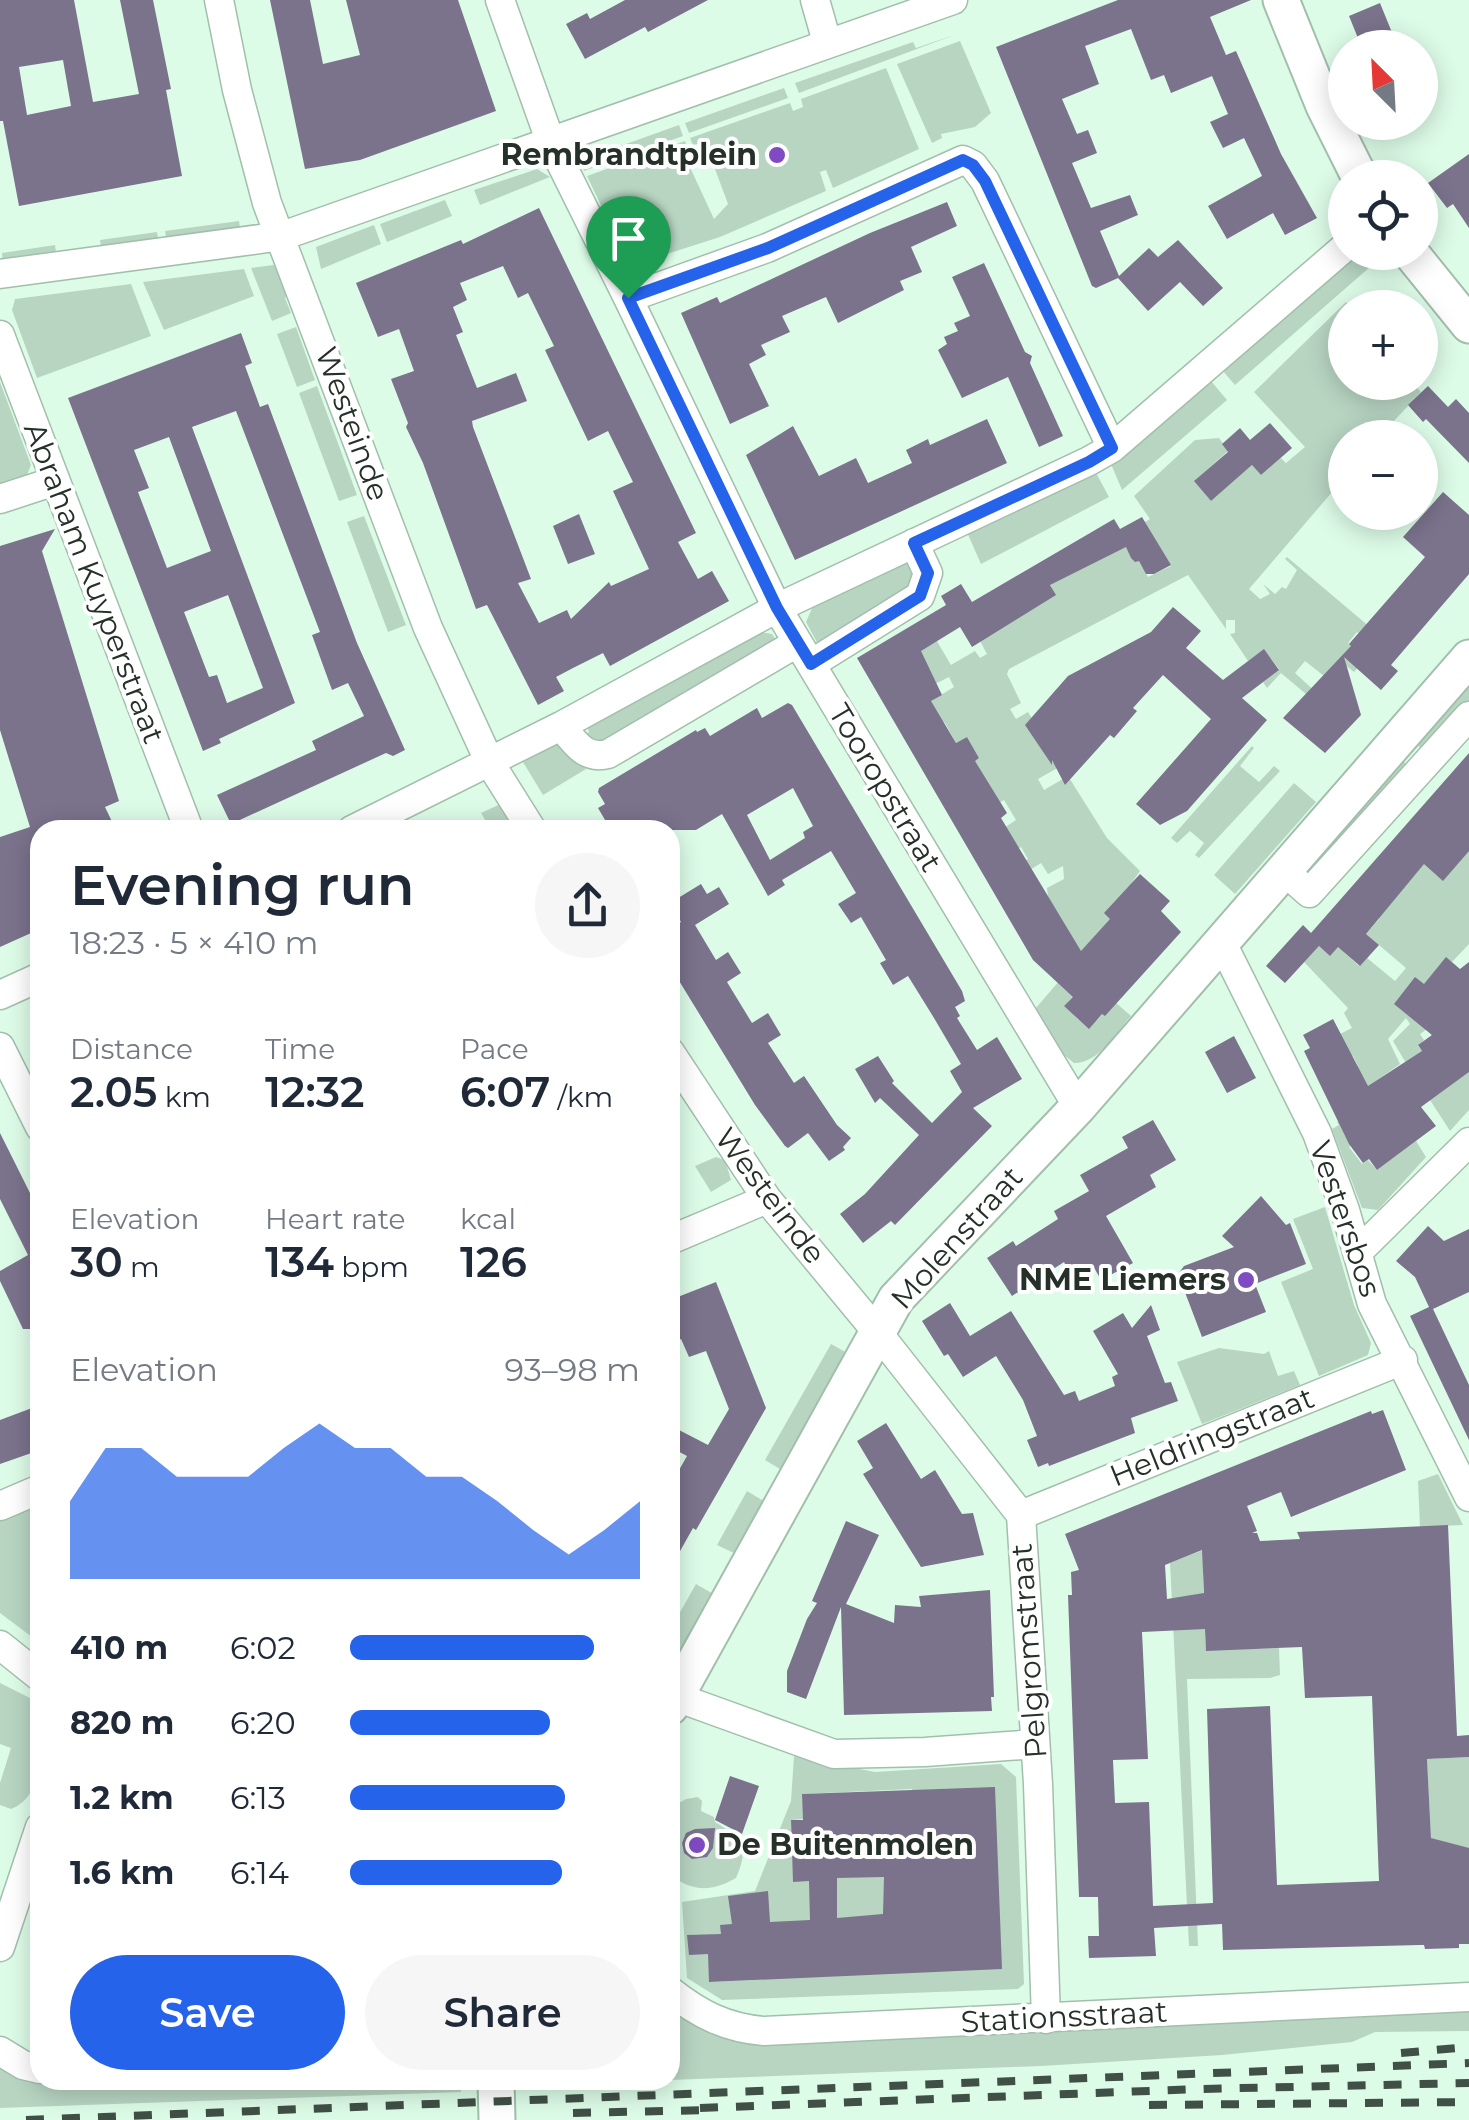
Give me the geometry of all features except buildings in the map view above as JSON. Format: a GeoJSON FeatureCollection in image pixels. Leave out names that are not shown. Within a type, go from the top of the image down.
{"type":"FeatureCollection","features":[{"type":"Feature","properties":{"kind":"street","name":"Westeinde"},"geometry":{"type":"LineString","coordinates":[[219,0],[237,90],[267,203],[428,628],[490,762],[526,820]]}},
{"type":"Feature","properties":{"kind":"street"},"geometry":{"type":"LineString","coordinates":[[500,0],[551,144],[628,298],[768,248],[963,160],[973,165],[985,181],[1112,448]]}},
{"type":"Feature","properties":{"kind":"street"},"geometry":{"type":"LineString","coordinates":[[815,0],[827,42]]}},
{"type":"Feature","properties":{"kind":"street"},"geometry":{"type":"LineString","coordinates":[[0,274],[282,236],[953,0]]}},
{"type":"Feature","properties":{"kind":"street"},"geometry":{"type":"LineString","coordinates":[[1281,0],[1324,106],[1351,160]]}},
{"type":"Feature","properties":{"kind":"street"},"geometry":{"type":"LineString","coordinates":[[372,820],[561,726],[777,608],[1089,462],[1112,448],[1328,263]]}},
{"type":"Feature","properties":{"kind":"street"},"geometry":{"type":"LineString","coordinates":[[1425,270],[1469,325]]}},
{"type":"Feature","properties":{"kind":"street","name":"Tooropstraat"},"geometry":{"type":"LineString","coordinates":[[628,298],[777,608],[1078,1108]]}},
{"type":"Feature","properties":{"kind":"street","name":"Abraham Kuyperstraat"},"geometry":{"type":"LineString","coordinates":[[0,334],[185,820]]}},
{"type":"Feature","properties":{"kind":"street"},"geometry":{"type":"LineString","coordinates":[[0,499],[55,481]]}},
{"type":"Feature","properties":{"kind":"street"},"geometry":{"type":"LineString","coordinates":[[561,726],[584,753],[596,757],[608,754],[920,596],[928,573],[914,543]]}},
{"type":"Feature","properties":{"kind":"street","name":"Molenstraat"},"geometry":{"type":"LineString","coordinates":[[680,1689],[896,1299],[1078,1108],[1469,658]]}},
{"type":"Feature","properties":{"kind":"street"},"geometry":{"type":"LineString","coordinates":[[1283,870],[1308,893],[1469,716]]}},
{"type":"Feature","properties":{"kind":"street","name":"Vestersbos"},"geometry":{"type":"LineString","coordinates":[[1221,941],[1317,1133],[1372,1304],[1469,1497]]}},
{"type":"Feature","properties":{"kind":"street"},"geometry":{"type":"LineString","coordinates":[[0,995],[30,981]]}},
{"type":"Feature","properties":{"kind":"street"},"geometry":{"type":"LineString","coordinates":[[0,1047],[30,1108]]}},
{"type":"Feature","properties":{"kind":"street","name":"Westeinde"},"geometry":{"type":"LineString","coordinates":[[680,1067],[766,1199],[878,1333]]}},
{"type":"Feature","properties":{"kind":"street"},"geometry":{"type":"LineString","coordinates":[[1358,1252],[1469,1142]]}},
{"type":"Feature","properties":{"kind":"street"},"geometry":{"type":"LineString","coordinates":[[680,1236],[766,1199]]}},
{"type":"Feature","properties":{"kind":"street","name":"Pelgromstraat"},"geometry":{"type":"LineString","coordinates":[[878,1333],[1020,1515],[1035,1744],[1046,2019]]}},
{"type":"Feature","properties":{"kind":"street","name":"Heldringstraat"},"geometry":{"type":"LineString","coordinates":[[1020,1515],[1403,1360]]}},
{"type":"Feature","properties":{"kind":"street"},"geometry":{"type":"LineString","coordinates":[[0,1506],[30,1493]]}},
{"type":"Feature","properties":{"kind":"street"},"geometry":{"type":"LineString","coordinates":[[0,1645],[30,1669]]}},
{"type":"Feature","properties":{"kind":"street"},"geometry":{"type":"LineString","coordinates":[[680,1704],[834,1754],[1035,1744]]}},
{"type":"Feature","properties":{"kind":"street"},"geometry":{"type":"LineString","coordinates":[[0,1947],[30,1857]]}},
{"type":"Feature","properties":{"kind":"street","name":"Stationsstraat"},"geometry":{"type":"LineString","coordinates":[[680,1999],[736,2029],[764,2030],[1469,1997]]}},
{"type":"Feature","properties":{"kind":"street"},"geometry":{"type":"LineString","coordinates":[[0,2051],[30,2067]]}},
{"type":"Feature","properties":{"kind":"street"},"geometry":{"type":"LineString","coordinates":[[496,2090],[497,2120]]}},
{"type":"Feature","properties":{"kind":"green space"},"geometry":{"type":"Polygon","coordinates":[[[957,34],[799,93],[795,83],[913,42],[916,48],[957,34]]]}},
{"type":"Feature","properties":{"kind":"green space"},"geometry":{"type":"Polygon","coordinates":[[[960,41],[991,113],[975,127],[941,134],[942,138],[932,143],[897,64],[960,41]]]}},
{"type":"Feature","properties":{"kind":"green space","name":"Rembrandtplein"},"geometry":{"type":"Polygon","coordinates":[[[886,68],[919,149],[833,188],[826,170],[820,172],[826,191],[720,237],[645,261],[624,254],[587,176],[685,141],[687,148],[682,150],[714,219],[728,204],[705,142],[693,145],[690,138],[790,103],[793,111],[803,107],[801,99],[886,68]]]}},
{"type":"Feature","properties":{"kind":"green space"},"geometry":{"type":"Polygon","coordinates":[[[784,88],[788,98],[689,133],[685,123],[784,88]]]}},
{"type":"Feature","properties":{"kind":"green space"},"geometry":{"type":"Polygon","coordinates":[[[679,125],[683,136],[584,171],[582,165],[587,158],[679,125]]]}},
{"type":"Feature","properties":{"kind":"green space"},"geometry":{"type":"Polygon","coordinates":[[[537,169],[550,177],[480,205],[474,190],[537,169]]]}},
{"type":"Feature","properties":{"kind":"green space"},"geometry":{"type":"Polygon","coordinates":[[[445,200],[452,216],[387,242],[380,224],[445,200]]]}},
{"type":"Feature","properties":{"kind":"green space"},"geometry":{"type":"Polygon","coordinates":[[[239,221],[241,234],[222,230],[166,238],[165,231],[239,221]]]}},
{"type":"Feature","properties":{"kind":"green space"},"geometry":{"type":"Polygon","coordinates":[[[374,225],[381,244],[321,269],[316,247],[374,225]]]}},
{"type":"Feature","properties":{"kind":"green space"},"geometry":{"type":"Polygon","coordinates":[[[157,232],[158,238],[101,246],[100,240],[157,232]]]}},
{"type":"Feature","properties":{"kind":"green space"},"geometry":{"type":"Polygon","coordinates":[[[55,245],[56,252],[30,256],[25,263],[3,264],[2,253],[55,245]]]}},
{"type":"Feature","properties":{"kind":"green space"},"geometry":{"type":"Polygon","coordinates":[[[281,264],[291,290],[285,298],[291,313],[272,321],[251,268],[281,264]]]}},
{"type":"Feature","properties":{"kind":"green space"},"geometry":{"type":"Polygon","coordinates":[[[244,269],[254,296],[164,330],[143,282],[244,269]]]}},
{"type":"Feature","properties":{"kind":"green space"},"geometry":{"type":"Polygon","coordinates":[[[1336,270],[1366,270],[1344,290],[1328,290],[1328,304],[1235,385],[1223,371],[1336,270]]]}},
{"type":"Feature","properties":{"kind":"green space"},"geometry":{"type":"Polygon","coordinates":[[[131,284],[151,336],[37,378],[12,310],[15,299],[131,284]]]}},
{"type":"Feature","properties":{"kind":"green space"},"geometry":{"type":"Polygon","coordinates":[[[1328,320],[1328,400],[1414,400],[1395,420],[1328,420],[1328,497],[1249,589],[1260,599],[1270,594],[1263,584],[1275,594],[1282,587],[1286,589],[1297,570],[1287,557],[1384,639],[1375,648],[1357,632],[1348,643],[1366,658],[1354,672],[1344,664],[1324,676],[1305,661],[1295,673],[1318,694],[1313,700],[1281,673],[1267,688],[1263,682],[1279,669],[1264,650],[1248,661],[1230,634],[1235,633],[1235,620],[1226,620],[1226,629],[1188,575],[1009,669],[1007,674],[1021,703],[1010,709],[1016,719],[1028,712],[1061,766],[1038,779],[1044,790],[1068,776],[1107,838],[1140,871],[1131,884],[1160,911],[1078,1002],[1072,998],[1065,1006],[1079,1020],[1087,1011],[1097,1020],[1114,1001],[1131,1016],[1099,1053],[1074,1063],[1059,1051],[1035,1009],[1073,965],[1050,915],[1047,888],[1064,879],[1063,866],[1048,874],[1041,863],[1022,875],[1013,868],[1028,859],[1021,847],[1006,856],[995,834],[1016,820],[1004,800],[982,813],[967,765],[979,758],[967,737],[956,743],[945,723],[918,709],[954,687],[949,677],[935,684],[892,667],[925,621],[951,665],[975,651],[980,658],[987,654],[980,641],[1055,594],[1046,577],[1079,570],[1127,546],[1131,558],[1139,561],[1148,577],[1171,566],[1145,522],[1150,519],[1134,496],[1195,440],[1219,438],[1228,451],[1195,481],[1211,501],[1252,465],[1261,475],[1281,458],[1286,463],[1305,447],[1254,392],[1328,320]]]}},
{"type":"Feature","properties":{"kind":"green space"},"geometry":{"type":"Polygon","coordinates":[[[296,327],[315,380],[297,387],[277,334],[296,327]]]}},
{"type":"Feature","properties":{"kind":"green space"},"geometry":{"type":"Polygon","coordinates":[[[1211,381],[1227,400],[1122,490],[1111,464],[1211,381]]]}},
{"type":"Feature","properties":{"kind":"green space"},"geometry":{"type":"Polygon","coordinates":[[[0,382],[31,465],[27,475],[0,484],[0,382]]]}},
{"type":"Feature","properties":{"kind":"green space"},"geometry":{"type":"Polygon","coordinates":[[[317,386],[357,495],[339,501],[299,393],[317,386]]]}},
{"type":"Feature","properties":{"kind":"green space"},"geometry":{"type":"Polygon","coordinates":[[[1095,471],[1109,497],[981,564],[966,530],[1095,471]]]}},
{"type":"Feature","properties":{"kind":"green space"},"geometry":{"type":"Polygon","coordinates":[[[364,516],[406,625],[388,632],[347,522],[364,516]]]}},
{"type":"Feature","properties":{"kind":"green space"},"geometry":{"type":"Polygon","coordinates":[[[909,555],[918,581],[820,648],[806,622],[813,606],[909,555]]]}},
{"type":"Feature","properties":{"kind":"green space"},"geometry":{"type":"Polygon","coordinates":[[[760,632],[772,634],[778,643],[603,747],[579,738],[589,732],[587,726],[760,632]]]}},
{"type":"Feature","properties":{"kind":"green space"},"geometry":{"type":"Polygon","coordinates":[[[1469,685],[1469,700],[1424,751],[1415,743],[1469,685]]]}},
{"type":"Feature","properties":{"kind":"green space"},"geometry":{"type":"Polygon","coordinates":[[[561,741],[586,769],[543,795],[523,762],[561,741]]]}},
{"type":"Feature","properties":{"kind":"green space"},"geometry":{"type":"Polygon","coordinates":[[[1252,746],[1240,766],[1259,782],[1274,766],[1280,771],[1199,858],[1195,855],[1204,843],[1190,831],[1177,843],[1171,838],[1252,746]]]}},
{"type":"Feature","properties":{"kind":"green space"},"geometry":{"type":"Polygon","coordinates":[[[1399,758],[1410,767],[1311,875],[1301,867],[1399,758]]]}},
{"type":"Feature","properties":{"kind":"green space"},"geometry":{"type":"Polygon","coordinates":[[[1294,783],[1316,802],[1235,894],[1214,875],[1294,783]]]}},
{"type":"Feature","properties":{"kind":"green space"},"geometry":{"type":"Polygon","coordinates":[[[505,802],[512,820],[485,820],[481,813],[505,802]]]}},
{"type":"Feature","properties":{"kind":"green space"},"geometry":{"type":"Polygon","coordinates":[[[1453,827],[1469,842],[1469,944],[1452,962],[1446,958],[1426,982],[1434,989],[1438,984],[1444,987],[1455,973],[1469,993],[1469,1006],[1451,1019],[1461,1033],[1469,1028],[1469,1042],[1447,1058],[1427,1029],[1420,1034],[1424,1040],[1418,1046],[1428,1059],[1435,1055],[1440,1063],[1422,1076],[1426,1082],[1420,1087],[1393,1041],[1410,1024],[1406,1018],[1388,1039],[1400,1064],[1373,1083],[1381,1094],[1397,1082],[1409,1100],[1413,1098],[1395,1111],[1400,1120],[1365,1146],[1360,1139],[1349,1147],[1362,1164],[1368,1160],[1377,1170],[1416,1141],[1426,1157],[1378,1210],[1362,1208],[1332,1129],[1354,1113],[1352,1109],[1363,1101],[1358,1095],[1367,1088],[1361,1076],[1354,1079],[1350,1070],[1358,1066],[1353,1056],[1344,1060],[1332,1038],[1352,1028],[1344,1013],[1348,1008],[1304,962],[1319,946],[1330,955],[1340,944],[1359,966],[1367,958],[1395,981],[1406,968],[1366,934],[1379,919],[1373,913],[1389,890],[1396,896],[1420,866],[1411,858],[1418,850],[1423,855],[1431,846],[1435,850],[1453,827]]]}},
{"type":"Feature","properties":{"kind":"green space"},"geometry":{"type":"Polygon","coordinates":[[[1469,1072],[1469,1110],[1450,1131],[1430,1100],[1469,1072]]]}},
{"type":"Feature","properties":{"kind":"green space"},"geometry":{"type":"Polygon","coordinates":[[[716,1157],[725,1160],[731,1180],[711,1192],[695,1166],[716,1157]]]}},
{"type":"Feature","properties":{"kind":"green space"},"geometry":{"type":"Polygon","coordinates":[[[1325,1207],[1354,1305],[1371,1343],[1368,1355],[1319,1376],[1281,1282],[1313,1269],[1293,1219],[1325,1207]]]}},
{"type":"Feature","properties":{"kind":"green space"},"geometry":{"type":"Polygon","coordinates":[[[831,1344],[851,1355],[785,1472],[765,1460],[831,1344]]]}},
{"type":"Feature","properties":{"kind":"green space"},"geometry":{"type":"Polygon","coordinates":[[[1219,1348],[1264,1354],[1269,1351],[1278,1376],[1294,1371],[1300,1385],[1202,1424],[1177,1362],[1219,1348]]]}},
{"type":"Feature","properties":{"kind":"green space"},"geometry":{"type":"Polygon","coordinates":[[[1438,1474],[1463,1525],[1420,1527],[1418,1481],[1438,1474]]]}},
{"type":"Feature","properties":{"kind":"green space"},"geometry":{"type":"Polygon","coordinates":[[[747,1491],[767,1503],[738,1555],[717,1545],[747,1491]]]}},
{"type":"Feature","properties":{"kind":"green space"},"geometry":{"type":"Polygon","coordinates":[[[30,1504],[30,1636],[0,1613],[0,1516],[30,1504]]]}},
{"type":"Feature","properties":{"kind":"green space"},"geometry":{"type":"Polygon","coordinates":[[[1246,1533],[1248,1570],[1203,1572],[1206,1650],[1279,1648],[1280,1675],[1187,1679],[1198,1946],[1189,1946],[1170,1563],[1246,1533]]]}},
{"type":"Feature","properties":{"kind":"green space"},"geometry":{"type":"Polygon","coordinates":[[[696,1584],[715,1595],[681,1653],[680,1652],[680,1612],[696,1584]]]}},
{"type":"Feature","properties":{"kind":"green space"},"geometry":{"type":"Polygon","coordinates":[[[0,1683],[30,1698],[30,1793],[11,1809],[0,1805],[0,1783],[11,1748],[0,1744],[0,1683]]]}},
{"type":"Feature","properties":{"kind":"green space"},"geometry":{"type":"Polygon","coordinates":[[[794,1756],[875,1772],[1001,1764],[1016,1777],[1024,1984],[1018,1989],[722,2000],[687,1978],[682,1902],[755,1891],[791,1801],[794,1756]],[[912,1789],[803,1794],[803,1819],[791,1820],[792,1842],[914,1810],[912,1789]],[[708,1945],[710,1982],[754,1980],[708,1945]]]}},
{"type":"Feature","properties":{"kind":"green space"},"geometry":{"type":"Polygon","coordinates":[[[1469,1757],[1469,1850],[1431,1838],[1427,1759],[1469,1757]]]}},
{"type":"Feature","properties":{"kind":"green space"},"geometry":{"type":"Polygon","coordinates":[[[698,1797],[702,1801],[701,1811],[714,1817],[741,1844],[742,1858],[736,1878],[710,1888],[680,1881],[680,1802],[698,1797]]]}},
{"type":"Feature","properties":{"kind":"green space"},"geometry":{"type":"Polygon","coordinates":[[[1469,2010],[1469,2031],[1375,2032],[1352,2042],[1041,2066],[680,2080],[680,2014],[688,2020],[1469,2010]]]}},
{"type":"Feature","properties":{"kind":"green space"},"geometry":{"type":"Polygon","coordinates":[[[0,2066],[30,2076],[30,2090],[461,2092],[0,2108],[0,2066]]]}},
{"type":"Feature","properties":{"kind":"railway"},"geometry":{"type":"LineString","coordinates":[[1401,2053],[1469,2047]]}},
{"type":"Feature","properties":{"kind":"railway"},"geometry":{"type":"LineString","coordinates":[[26,2120],[1469,2063]]}},
{"type":"Feature","properties":{"kind":"railway"},"geometry":{"type":"LineString","coordinates":[[700,2108],[1469,2083]]}},
{"type":"Feature","properties":{"kind":"railway"},"geometry":{"type":"LineString","coordinates":[[1149,2105],[1469,2102]]}},
{"type":"Feature","properties":{"kind":"railway"},"geometry":{"type":"LineString","coordinates":[[573,2113],[714,2110]]}},
{"type":"Feature","properties":{"kind":"place","name":"Rembrandtplein"},"geometry":{"type":"Point","coordinates":[777,155]}},
{"type":"Feature","properties":{"kind":"place","name":"NME Liemers"},"geometry":{"type":"Point","coordinates":[1246,1280]}},
{"type":"Feature","properties":{"kind":"place","name":"De Buitenmolen"},"geometry":{"type":"Point","coordinates":[697,1845]}},
{"type":"Feature","properties":{"kind":"route"},"geometry":{"type":"LineString","coordinates":[[963,160],[973,165],[985,181],[1112,448],[914,543],[928,573],[920,596],[811,664],[777,608],[628,298],[768,248],[963,160]]}}]}
